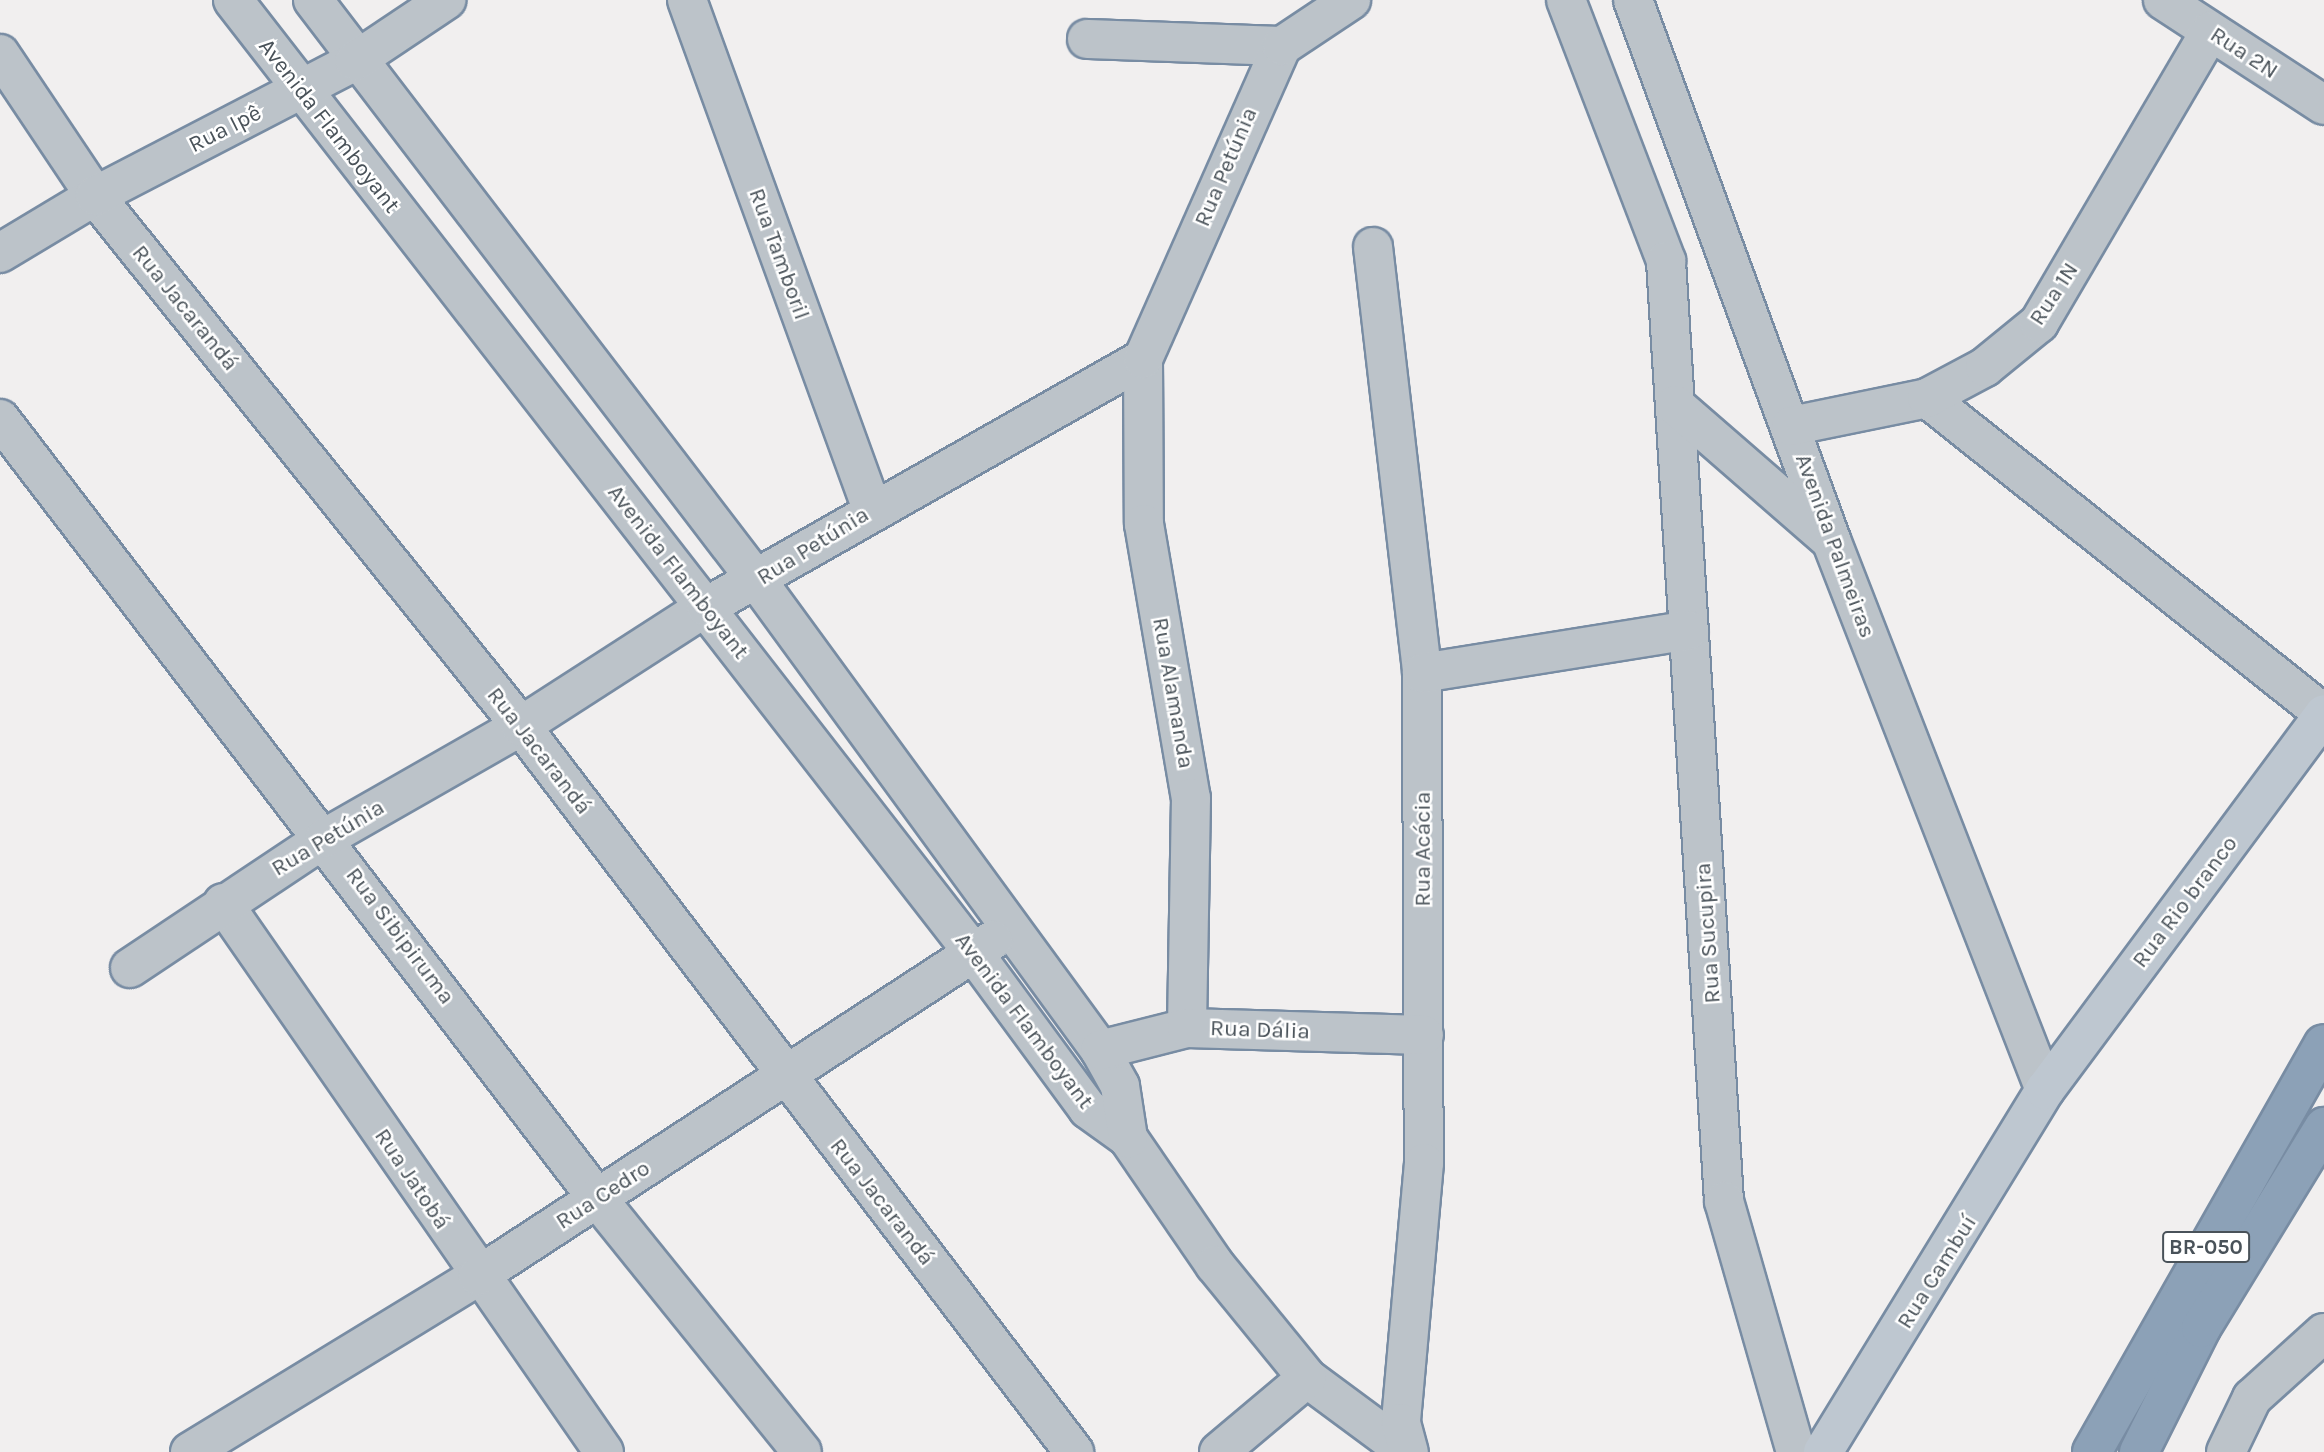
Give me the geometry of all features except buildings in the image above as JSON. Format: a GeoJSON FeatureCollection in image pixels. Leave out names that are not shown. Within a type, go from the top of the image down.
{"type":"FeatureCollection","features":[{"type":"Feature","properties":{"kind":"highway","name":"BR-050"},"geometry":{"type":"LineString","coordinates":[[2092,1452],[2324,1044]]}},
{"type":"Feature","properties":{"kind":"highway","name":"BR-050"},"geometry":{"type":"LineString","coordinates":[[2139,1452],[2201,1328],[2324,1127]]}},
{"type":"Feature","properties":{"kind":"street","name":"Avenida Flamboyant"},"geometry":{"type":"LineString","coordinates":[[233,0],[300,90],[975,955],[1088,1109],[1128,1138],[1215,1265],[1307,1378],[1408,1452]]}},
{"type":"Feature","properties":{"kind":"street","name":"Avenida Flamboyant"},"geometry":{"type":"LineString","coordinates":[[313,0],[355,61],[758,582],[1100,1050],[1120,1086],[1128,1138]]}},
{"type":"Feature","properties":{"kind":"street","name":"Rua Ipê"},"geometry":{"type":"LineString","coordinates":[[0,253],[95,196],[355,61],[446,0]]}},
{"type":"Feature","properties":{"kind":"street","name":"Rua Tamboril"},"geometry":{"type":"LineString","coordinates":[[687,0],[872,509]]}},
{"type":"Feature","properties":{"kind":"street"},"geometry":{"type":"LineString","coordinates":[[1087,39],[1282,46],[1351,0]]}},
{"type":"Feature","properties":{"kind":"street"},"geometry":{"type":"LineString","coordinates":[[1566,0],[1642,189],[1666,261],[1675,405],[1831,540]]}},
{"type":"Feature","properties":{"kind":"street","name":"Avenida Palmeiras"},"geometry":{"type":"LineString","coordinates":[[1633,0],[1831,540],[2045,1090]]}},
{"type":"Feature","properties":{"kind":"street","name":"Rua 2N"},"geometry":{"type":"LineString","coordinates":[[2163,0],[2324,105]]}},
{"type":"Feature","properties":{"kind":"street","name":"Rua 1N"},"geometry":{"type":"LineString","coordinates":[[1791,426],[1927,398],[1985,367],[2039,323],[2210,31]]}},
{"type":"Feature","properties":{"kind":"street","name":"Rua Petúnia"},"geometry":{"type":"LineString","coordinates":[[130,968],[223,903],[325,838],[521,726],[706,607],[758,582],[872,509],[1143,359],[1282,46]]}},
{"type":"Feature","properties":{"kind":"street","name":"Rua Jacarandá"},"geometry":{"type":"LineString","coordinates":[[0,54],[95,196],[521,726],[1074,1452]]}},
{"type":"Feature","properties":{"kind":"street"},"geometry":{"type":"LineString","coordinates":[[1642,189],[1695,168]]}},
{"type":"Feature","properties":{"kind":"street","name":"Rua Acácia"},"geometry":{"type":"LineString","coordinates":[[1373,247],[1422,673],[1424,1163],[1401,1423],[1408,1452]]}},
{"type":"Feature","properties":{"kind":"street","name":"Rua Alamanda"},"geometry":{"type":"LineString","coordinates":[[1143,359],[1144,524],[1191,798],[1187,1028]]}},
{"type":"Feature","properties":{"kind":"street"},"geometry":{"type":"LineString","coordinates":[[1927,398],[2324,714]]}},
{"type":"Feature","properties":{"kind":"street","name":"Rua Sucupira"},"geometry":{"type":"LineString","coordinates":[[1675,405],[1724,1200],[1796,1452]]}},
{"type":"Feature","properties":{"kind":"street","name":"Rua Sibipiruma"},"geometry":{"type":"LineString","coordinates":[[0,419],[325,838],[597,1198],[802,1452]]}},
{"type":"Feature","properties":{"kind":"street"},"geometry":{"type":"LineString","coordinates":[[1422,673],[1689,630]]}},
{"type":"Feature","properties":{"kind":"street","name":"Rua Rio branco"},"geometry":{"type":"LineString","coordinates":[[2045,1090],[2324,714]]}},
{"type":"Feature","properties":{"kind":"street","name":"Rua Jatobá"},"geometry":{"type":"LineString","coordinates":[[223,903],[478,1276],[604,1452]]}},
{"type":"Feature","properties":{"kind":"street","name":"Rua Cedro"},"geometry":{"type":"LineString","coordinates":[[193,1451],[478,1276],[788,1079],[975,955],[1010,927]]}},
{"type":"Feature","properties":{"kind":"street","name":"Rua Dália"},"geometry":{"type":"LineString","coordinates":[[1100,1050],[1187,1028],[1423,1035]]}},
{"type":"Feature","properties":{"kind":"street","name":"Rua Cambuí"},"geometry":{"type":"LineString","coordinates":[[1823,1452],[2045,1090]]}},
{"type":"Feature","properties":{"kind":"street"},"geometry":{"type":"LineString","coordinates":[[2226,1452],[2252,1398],[2324,1333]]}},
{"type":"Feature","properties":{"kind":"street"},"geometry":{"type":"LineString","coordinates":[[1219,1452],[1307,1378]]}}]}
